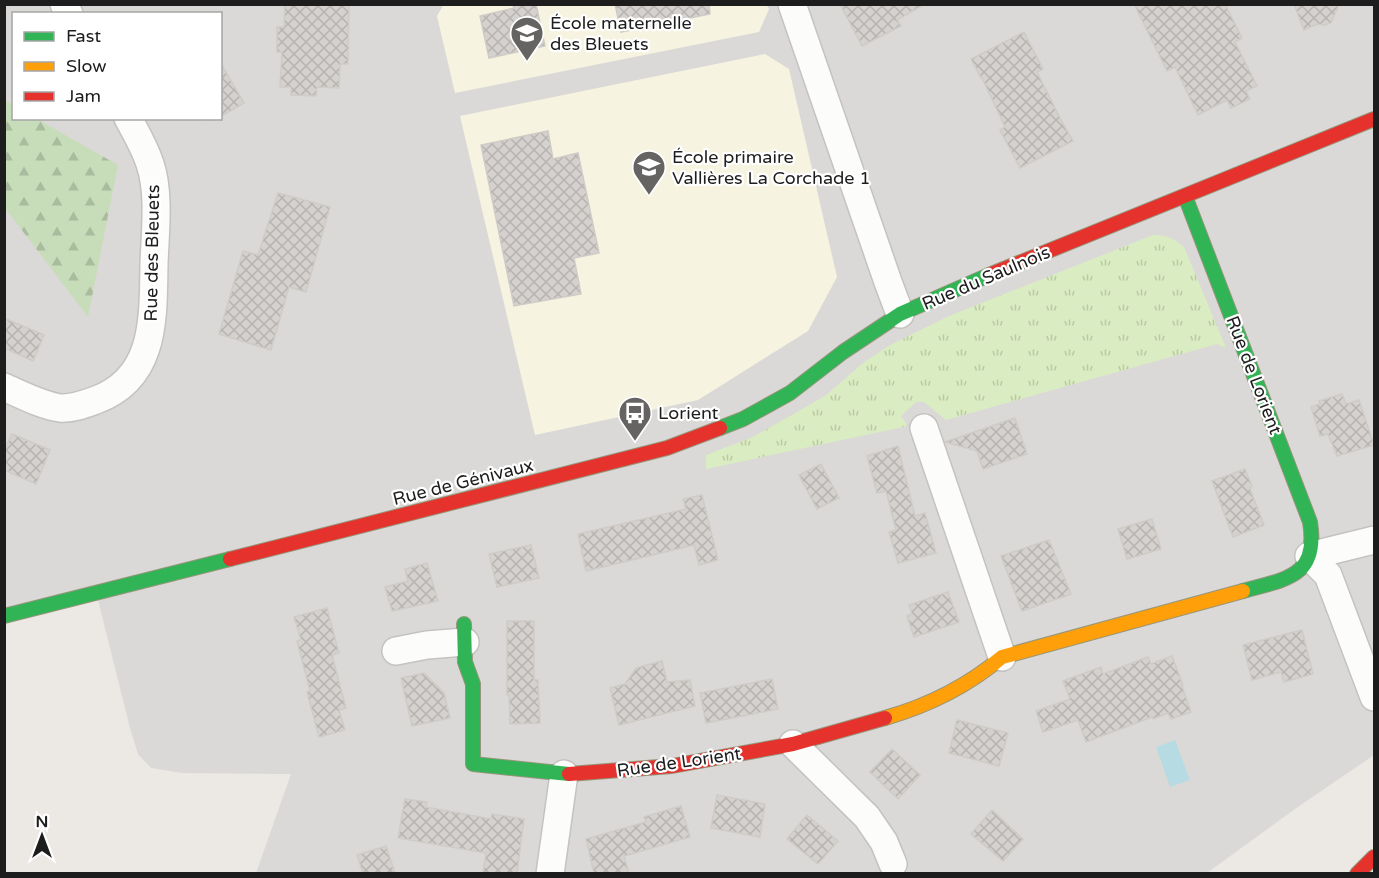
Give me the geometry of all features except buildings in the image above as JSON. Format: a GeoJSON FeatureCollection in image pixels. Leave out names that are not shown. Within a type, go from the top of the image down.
{"type":"FeatureCollection","features":[{"type":"Feature","properties":{"kind":"main road","name":"Rue du Saulnois"},"geometry":{"type":"LineString","coordinates":[[900,314],[952,290],[1374,119]]}},
{"type":"Feature","properties":{"kind":"main road","name":"Rue de Lorient"},"geometry":{"type":"LineString","coordinates":[[465,633],[465,662],[473,684],[473,764],[564,774],[590,773],[672,766],[793,744],[899,714],[948,693],[989,668],[1002,657],[1282,580],[1300,570],[1309,556],[1313,539],[1310,522],[1185,196]]}},
{"type":"Feature","properties":{"kind":"main road","name":"Rue de Génivaux"},"geometry":{"type":"LineString","coordinates":[[4,616],[667,448],[743,419],[790,393],[843,352],[900,314]]}},
{"type":"Feature","properties":{"kind":"main road"},"geometry":{"type":"LineString","coordinates":[[1357,873],[1374,857]]}},
{"type":"Feature","properties":{"kind":"street","name":"Rue du Saulnois"},"geometry":{"type":"LineString","coordinates":[[792,4],[900,314]]}},
{"type":"Feature","properties":{"kind":"street","name":"Rue des Bleuets"},"geometry":{"type":"LineString","coordinates":[[4,387],[37,402],[62,408],[81,405],[102,398],[123,386],[136,370],[147,349],[153,318],[156,192],[151,165],[129,120]]}},
{"type":"Feature","properties":{"kind":"street"},"geometry":{"type":"LineString","coordinates":[[924,428],[1002,657]]}},
{"type":"Feature","properties":{"kind":"street"},"geometry":{"type":"LineString","coordinates":[[1309,556],[1374,540]]}},
{"type":"Feature","properties":{"kind":"street"},"geometry":{"type":"LineString","coordinates":[[1309,556],[1328,575],[1374,697]]}},
{"type":"Feature","properties":{"kind":"street","name":"Rue de Lorient"},"geometry":{"type":"LineString","coordinates":[[396,651],[427,645],[465,633]]}},
{"type":"Feature","properties":{"kind":"street"},"geometry":{"type":"LineString","coordinates":[[793,744],[867,816],[884,842],[893,864]]}},
{"type":"Feature","properties":{"kind":"street"},"geometry":{"type":"LineString","coordinates":[[550,873],[564,774]]}},
{"type":"Feature","properties":{"kind":"shaded area"},"geometry":{"type":"Polygon","coordinates":[[[142,4],[254,4],[222,23],[222,12],[138,12],[142,4]]]}},
{"type":"Feature","properties":{"kind":"shaded area","name":"École maternelle des Bleuets"},"geometry":{"type":"Polygon","coordinates":[[[444,4],[766,4],[769,9],[759,32],[455,93],[437,16],[444,4]]]}},
{"type":"Feature","properties":{"kind":"shaded area"},"geometry":{"type":"Polygon","coordinates":[[[4,5],[1374,5],[1374,755],[1207,873],[256,873],[291,774],[182,773],[151,768],[138,754],[98,600],[5,622],[4,5]]]}},
{"type":"Feature","properties":{"kind":"shaded area","name":"École primaire Vallières La Corchade 1"},"geometry":{"type":"Polygon","coordinates":[[[765,54],[789,69],[837,277],[808,331],[698,400],[535,435],[460,116],[765,54]]]}},
{"type":"Feature","properties":{"kind":"shaded area"},"geometry":{"type":"Polygon","coordinates":[[[174,120],[213,120],[185,141],[174,120]]]}},
{"type":"Feature","properties":{"kind":"shaded area"},"geometry":{"type":"Polygon","coordinates":[[[420,321],[425,341],[442,337],[447,357],[417,364],[432,423],[292,456],[279,395],[274,414],[170,398],[173,378],[203,360],[207,342],[287,354],[284,373],[318,365],[313,345],[420,321]]]}},
{"type":"Feature","properties":{"kind":"green space"},"geometry":{"type":"Polygon","coordinates":[[[5,100],[12,104],[12,120],[39,120],[118,165],[88,317],[5,208],[5,100]]]}},
{"type":"Feature","properties":{"kind":"green space"},"geometry":{"type":"Polygon","coordinates":[[[1153,235],[1170,238],[1184,247],[1226,348],[1217,344],[946,420],[924,402],[916,402],[901,416],[908,426],[706,469],[706,455],[753,437],[825,396],[863,363],[890,345],[949,316],[1153,235]]]}},
{"type":"Feature","properties":{"kind":"water"},"geometry":{"type":"Polygon","coordinates":[[[1175,740],[1190,780],[1170,787],[1156,747],[1175,740]]]}},
{"type":"Feature","properties":{"kind":"traffic: fast"},"geometry":{"type":"LineString","coordinates":[[1185,196],[1310,522],[1311,540],[1309,554],[1304,565],[1296,573],[1285,578],[1243,591]]}},
{"type":"Feature","properties":{"kind":"traffic: fast"},"geometry":{"type":"LineString","coordinates":[[720,428],[743,419],[790,393],[843,352],[900,314],[989,275]]}},
{"type":"Feature","properties":{"kind":"traffic: fast"},"geometry":{"type":"LineString","coordinates":[[4,616],[230,559]]}},
{"type":"Feature","properties":{"kind":"traffic: fast"},"geometry":{"type":"LineString","coordinates":[[464,624],[465,662],[473,684],[473,764],[569,774]]}},
{"type":"Feature","properties":{"kind":"traffic: slow"},"geometry":{"type":"LineString","coordinates":[[885,718],[947,694],[976,677],[1002,657],[1243,591]]}},
{"type":"Feature","properties":{"kind":"traffic: jam"},"geometry":{"type":"LineString","coordinates":[[989,275],[1374,119]]}},
{"type":"Feature","properties":{"kind":"traffic: jam"},"geometry":{"type":"LineString","coordinates":[[230,559],[667,448],[720,428]]}},
{"type":"Feature","properties":{"kind":"traffic: jam"},"geometry":{"type":"LineString","coordinates":[[569,774],[672,766],[793,744],[885,718]]}},
{"type":"Feature","properties":{"kind":"traffic: jam"},"geometry":{"type":"LineString","coordinates":[[1357,874],[1374,857]]}},
{"type":"Feature","properties":{"kind":"place","name":"École maternelle des Bleuets"},"geometry":{"type":"Point","coordinates":[527,62]}},
{"type":"Feature","properties":{"kind":"place","name":"École primaire Vallières La Corchade 1"},"geometry":{"type":"Point","coordinates":[649,196]}},
{"type":"Feature","properties":{"kind":"place","name":"Lorient"},"geometry":{"type":"Point","coordinates":[635,442]}}]}
